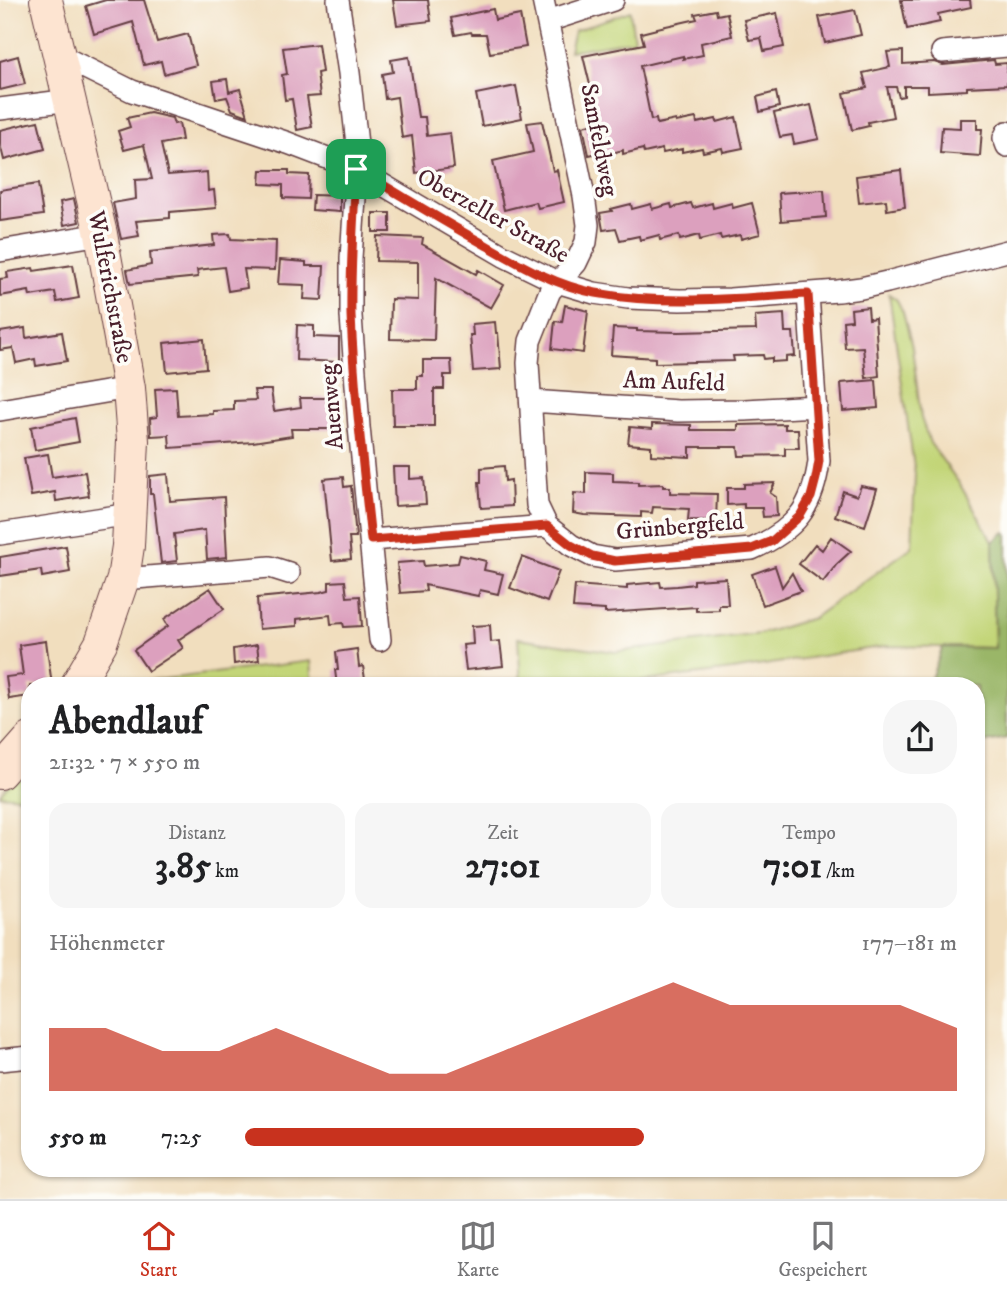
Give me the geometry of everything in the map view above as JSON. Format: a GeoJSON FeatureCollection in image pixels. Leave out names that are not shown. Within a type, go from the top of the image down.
{"type":"FeatureCollection","features":[{"type":"Feature","properties":{"kind":"main road","name":"Wulferichstraße"},"geometry":{"type":"LineString","coordinates":[[46,0],[101,234],[129,388],[132,441],[128,546],[123,579],[101,643],[81,677]]}},
{"type":"Feature","properties":{"kind":"main road"},"geometry":{"type":"LineString","coordinates":[[0,772],[21,749]]}},
{"type":"Feature","properties":{"kind":"street","name":"Auenweg"},"geometry":{"type":"LineString","coordinates":[[338,0],[358,152],[351,258],[351,316],[380,640]]}},
{"type":"Feature","properties":{"kind":"street"},"geometry":{"type":"LineString","coordinates":[[546,10],[613,0]]}},
{"type":"Feature","properties":{"kind":"street","name":"Samfeldweg"},"geometry":{"type":"LineString","coordinates":[[546,10],[584,196],[587,225],[586,242],[576,263],[557,282]]}},
{"type":"Feature","properties":{"kind":"street"},"geometry":{"type":"LineString","coordinates":[[942,52],[1007,46]]}},
{"type":"Feature","properties":{"kind":"street","name":"Oberzeller Straße"},"geometry":{"type":"LineString","coordinates":[[60,55],[132,90],[356,169],[504,256],[557,282],[594,293],[628,298],[730,299],[861,289],[1007,251]]}},
{"type":"Feature","properties":{"kind":"street"},"geometry":{"type":"LineString","coordinates":[[0,109],[70,100]]}},
{"type":"Feature","properties":{"kind":"street"},"geometry":{"type":"LineString","coordinates":[[1007,132],[1004,138],[1007,146]]}},
{"type":"Feature","properties":{"kind":"street"},"geometry":{"type":"LineString","coordinates":[[0,251],[101,234]]}},
{"type":"Feature","properties":{"kind":"street"},"geometry":{"type":"LineString","coordinates":[[371,540],[547,526],[537,505],[528,363],[530,341],[550,291],[557,282]]}},
{"type":"Feature","properties":{"kind":"street","name":"Grünbergfeld"},"geometry":{"type":"LineString","coordinates":[[547,526],[571,545],[592,556],[615,561],[752,549],[772,541],[800,516],[811,497],[819,461],[808,294]]}},
{"type":"Feature","properties":{"kind":"street"},"geometry":{"type":"LineString","coordinates":[[0,410],[129,388]]}},
{"type":"Feature","properties":{"kind":"street","name":"Am Aufeld"},"geometry":{"type":"LineString","coordinates":[[531,401],[678,411],[816,406]]}},
{"type":"Feature","properties":{"kind":"street"},"geometry":{"type":"LineString","coordinates":[[0,534],[130,514]]}},
{"type":"Feature","properties":{"kind":"street"},"geometry":{"type":"LineString","coordinates":[[123,579],[270,567],[289,573]]}},
{"type":"Feature","properties":{"kind":"street"},"geometry":{"type":"LineString","coordinates":[[0,1060],[21,1058]]}},
{"type":"Feature","properties":{"kind":"green space"},"geometry":{"type":"Polygon","coordinates":[[[630,11],[634,40],[569,51],[574,31],[630,11]]]}},
{"type":"Feature","properties":{"kind":"green space"},"geometry":{"type":"Polygon","coordinates":[[[889,294],[897,300],[903,312],[912,347],[921,418],[930,443],[959,483],[993,542],[995,648],[886,646],[676,677],[520,677],[518,638],[615,652],[760,634],[813,618],[912,547],[915,474],[889,294]]]}},
{"type":"Feature","properties":{"kind":"green space"},"geometry":{"type":"Polygon","coordinates":[[[1005,532],[1007,535],[1007,738],[985,742],[985,677],[931,677],[943,647],[995,648],[993,542],[1005,532]]]}},
{"type":"Feature","properties":{"kind":"green space"},"geometry":{"type":"Polygon","coordinates":[[[311,661],[312,677],[181,677],[311,661]]]}},
{"type":"Feature","properties":{"kind":"green space"},"geometry":{"type":"Polygon","coordinates":[[[21,770],[21,797],[0,794],[21,770]]]}},
{"type":"Feature","properties":{"kind":"building"},"geometry":{"type":"Polygon","coordinates":[[[106,0],[144,0],[157,42],[188,34],[196,65],[164,74],[161,61],[144,65],[133,22],[94,34],[86,6],[106,0]]]}},
{"type":"Feature","properties":{"kind":"building"},"geometry":{"type":"Polygon","coordinates":[[[393,0],[428,0],[431,21],[397,25],[393,0]]]}},
{"type":"Feature","properties":{"kind":"building"},"geometry":{"type":"Polygon","coordinates":[[[901,0],[970,0],[971,7],[938,14],[940,22],[907,29],[901,0]]]}},
{"type":"Feature","properties":{"kind":"building"},"geometry":{"type":"Polygon","coordinates":[[[493,9],[495,20],[520,15],[526,47],[490,53],[486,34],[471,32],[455,35],[451,18],[493,9]]]}},
{"type":"Feature","properties":{"kind":"building"},"geometry":{"type":"Polygon","coordinates":[[[716,10],[717,15],[727,13],[732,36],[701,43],[703,55],[683,59],[683,56],[640,66],[651,120],[656,119],[657,124],[696,118],[697,123],[736,117],[743,148],[723,152],[722,148],[703,152],[702,148],[682,152],[682,149],[663,153],[662,149],[644,153],[643,149],[623,154],[623,150],[604,155],[603,152],[589,155],[583,126],[599,122],[583,56],[644,44],[641,33],[697,19],[695,14],[716,10]]]}},
{"type":"Feature","properties":{"kind":"building"},"geometry":{"type":"Polygon","coordinates":[[[855,10],[861,35],[825,43],[819,17],[855,10]]]}},
{"type":"Feature","properties":{"kind":"building"},"geometry":{"type":"Polygon","coordinates":[[[777,13],[784,47],[764,51],[761,38],[749,40],[744,20],[777,13]]]}},
{"type":"Feature","properties":{"kind":"building"},"geometry":{"type":"Polygon","coordinates":[[[318,44],[322,72],[317,73],[320,96],[307,97],[312,127],[297,130],[292,99],[285,100],[282,75],[287,74],[283,48],[318,44]]]}},
{"type":"Feature","properties":{"kind":"building"},"geometry":{"type":"Polygon","coordinates":[[[903,51],[903,64],[934,62],[943,65],[994,60],[995,64],[1007,63],[1007,85],[928,92],[928,86],[904,86],[904,96],[899,97],[896,87],[887,87],[893,117],[868,122],[869,126],[852,130],[844,93],[867,88],[863,73],[890,67],[887,52],[903,51]]]}},
{"type":"Feature","properties":{"kind":"building"},"geometry":{"type":"Polygon","coordinates":[[[18,56],[25,84],[0,90],[0,61],[18,56]]]}},
{"type":"Feature","properties":{"kind":"building"},"geometry":{"type":"Polygon","coordinates":[[[409,57],[418,117],[425,117],[427,136],[450,133],[454,168],[416,173],[412,136],[402,138],[397,97],[385,99],[382,74],[393,72],[391,60],[409,57]]]}},
{"type":"Feature","properties":{"kind":"building"},"geometry":{"type":"Polygon","coordinates":[[[227,79],[229,92],[240,89],[248,116],[232,110],[227,97],[216,99],[213,81],[227,79]]]}},
{"type":"Feature","properties":{"kind":"building"},"geometry":{"type":"Polygon","coordinates":[[[516,86],[522,118],[482,126],[476,94],[516,86]]]}},
{"type":"Feature","properties":{"kind":"building"},"geometry":{"type":"Polygon","coordinates":[[[776,92],[779,107],[760,112],[757,97],[776,92]]]}},
{"type":"Feature","properties":{"kind":"building"},"geometry":{"type":"Polygon","coordinates":[[[811,105],[819,139],[794,144],[792,135],[780,137],[774,113],[811,105]]]}},
{"type":"Feature","properties":{"kind":"building"},"geometry":{"type":"Polygon","coordinates":[[[150,113],[172,118],[174,124],[179,123],[182,140],[161,144],[168,175],[207,172],[208,191],[214,190],[216,208],[170,212],[170,218],[136,221],[139,236],[121,239],[113,203],[136,199],[135,180],[152,179],[144,145],[124,150],[118,131],[130,127],[127,118],[150,113]]]}},
{"type":"Feature","properties":{"kind":"building"},"geometry":{"type":"Polygon","coordinates":[[[960,119],[977,119],[977,129],[982,129],[980,156],[940,153],[942,127],[960,128],[960,119]]]}},
{"type":"Feature","properties":{"kind":"building"},"geometry":{"type":"Polygon","coordinates":[[[38,121],[45,149],[4,160],[0,130],[38,121]]]}},
{"type":"Feature","properties":{"kind":"building"},"geometry":{"type":"Polygon","coordinates":[[[542,121],[553,171],[557,170],[564,202],[538,208],[536,202],[504,210],[493,161],[533,152],[527,123],[542,121]]]}},
{"type":"Feature","properties":{"kind":"building"},"geometry":{"type":"Polygon","coordinates":[[[261,170],[289,170],[289,174],[309,175],[308,199],[283,198],[283,185],[260,184],[261,170]]]}},
{"type":"Feature","properties":{"kind":"building"},"geometry":{"type":"Polygon","coordinates":[[[901,170],[905,207],[887,210],[886,200],[859,203],[856,176],[901,170]]]}},
{"type":"Feature","properties":{"kind":"building"},"geometry":{"type":"Polygon","coordinates":[[[38,184],[43,215],[0,221],[0,190],[38,184]]]}},
{"type":"Feature","properties":{"kind":"building"},"geometry":{"type":"Polygon","coordinates":[[[824,190],[826,217],[781,221],[779,193],[824,190]]]}},
{"type":"Feature","properties":{"kind":"building"},"geometry":{"type":"Polygon","coordinates":[[[313,195],[340,196],[340,212],[312,210],[313,195]]]}},
{"type":"Feature","properties":{"kind":"building"},"geometry":{"type":"Polygon","coordinates":[[[74,199],[79,222],[64,225],[60,202],[74,199]]]}},
{"type":"Feature","properties":{"kind":"building"},"geometry":{"type":"Polygon","coordinates":[[[691,203],[693,208],[712,203],[713,208],[732,203],[733,208],[752,203],[760,234],[741,239],[740,235],[721,239],[720,235],[700,240],[699,235],[680,240],[679,235],[660,240],[659,235],[640,240],[639,236],[620,240],[616,228],[603,230],[600,213],[612,211],[611,209],[631,204],[632,209],[651,204],[652,209],[671,204],[672,208],[691,203]]]}},
{"type":"Feature","properties":{"kind":"building"},"geometry":{"type":"Polygon","coordinates":[[[373,213],[390,213],[390,232],[373,232],[373,213]]]}},
{"type":"Feature","properties":{"kind":"building"},"geometry":{"type":"Polygon","coordinates":[[[230,234],[231,239],[276,241],[275,270],[244,269],[247,288],[228,291],[224,267],[197,270],[198,277],[130,284],[127,270],[151,265],[150,252],[214,245],[213,235],[230,234]]]}},
{"type":"Feature","properties":{"kind":"building"},"geometry":{"type":"Polygon","coordinates":[[[377,236],[423,238],[422,244],[476,274],[478,270],[504,285],[491,308],[436,278],[434,340],[390,339],[391,299],[418,300],[418,262],[376,261],[377,236]]]}},
{"type":"Feature","properties":{"kind":"building"},"geometry":{"type":"Polygon","coordinates":[[[280,260],[306,262],[306,266],[324,266],[322,300],[304,299],[305,285],[278,284],[280,260]]]}},
{"type":"Feature","properties":{"kind":"building"},"geometry":{"type":"Polygon","coordinates":[[[73,265],[79,298],[57,302],[55,292],[30,296],[29,291],[0,296],[0,279],[8,278],[7,272],[73,265]]]}},
{"type":"Feature","properties":{"kind":"building"},"geometry":{"type":"Polygon","coordinates":[[[565,305],[588,311],[583,353],[552,349],[555,321],[562,322],[565,305]]]}},
{"type":"Feature","properties":{"kind":"building"},"geometry":{"type":"Polygon","coordinates":[[[868,307],[869,319],[875,318],[879,376],[866,378],[863,347],[845,348],[843,321],[852,320],[851,309],[868,307]]]}},
{"type":"Feature","properties":{"kind":"building"},"geometry":{"type":"Polygon","coordinates":[[[784,314],[785,332],[793,332],[795,356],[786,357],[786,361],[772,362],[772,358],[764,359],[763,355],[733,356],[734,361],[655,363],[655,358],[611,355],[613,328],[679,332],[756,330],[755,316],[784,314]]]}},
{"type":"Feature","properties":{"kind":"building"},"geometry":{"type":"Polygon","coordinates":[[[495,322],[501,369],[473,371],[470,335],[473,335],[472,324],[495,322]]]}},
{"type":"Feature","properties":{"kind":"building"},"geometry":{"type":"Polygon","coordinates":[[[297,325],[314,326],[314,337],[339,338],[339,362],[296,360],[297,325]]]}},
{"type":"Feature","properties":{"kind":"building"},"geometry":{"type":"Polygon","coordinates":[[[25,328],[26,338],[62,332],[67,361],[36,366],[35,359],[16,363],[13,348],[0,350],[0,332],[25,328]]]}},
{"type":"Feature","properties":{"kind":"building"},"geometry":{"type":"Polygon","coordinates":[[[204,339],[206,368],[167,372],[164,343],[204,339]]]}},
{"type":"Feature","properties":{"kind":"building"},"geometry":{"type":"Polygon","coordinates":[[[423,360],[451,360],[452,375],[444,375],[444,389],[434,389],[434,426],[393,426],[392,389],[417,389],[417,376],[423,376],[423,360]]]}},
{"type":"Feature","properties":{"kind":"building"},"geometry":{"type":"Polygon","coordinates":[[[876,380],[878,408],[843,411],[841,383],[876,380]]]}},
{"type":"Feature","properties":{"kind":"building"},"geometry":{"type":"Polygon","coordinates":[[[176,388],[178,416],[234,410],[234,401],[256,400],[254,390],[271,390],[274,411],[301,407],[300,398],[338,398],[338,429],[291,429],[292,436],[253,442],[170,448],[169,435],[151,436],[150,418],[157,417],[155,389],[176,388]]]}},
{"type":"Feature","properties":{"kind":"building"},"geometry":{"type":"Polygon","coordinates":[[[75,418],[79,442],[35,450],[31,427],[75,418]]]}},
{"type":"Feature","properties":{"kind":"building"},"geometry":{"type":"Polygon","coordinates":[[[652,424],[691,425],[691,430],[738,430],[738,425],[785,424],[785,429],[798,429],[799,448],[785,448],[785,455],[739,456],[738,447],[690,447],[690,457],[651,455],[651,446],[628,444],[630,427],[652,429],[652,424]]]}},
{"type":"Feature","properties":{"kind":"building"},"geometry":{"type":"Polygon","coordinates":[[[48,454],[52,477],[85,472],[89,496],[56,501],[55,492],[31,496],[24,458],[48,454]]]}},
{"type":"Feature","properties":{"kind":"building"},"geometry":{"type":"Polygon","coordinates":[[[504,466],[505,481],[511,480],[512,506],[481,508],[481,468],[504,466]]]}},
{"type":"Feature","properties":{"kind":"building"},"geometry":{"type":"Polygon","coordinates":[[[393,467],[410,467],[410,479],[424,478],[426,504],[395,506],[393,467]]]}},
{"type":"Feature","properties":{"kind":"building"},"geometry":{"type":"Polygon","coordinates":[[[586,472],[613,473],[613,481],[638,482],[638,485],[663,484],[663,487],[670,487],[670,493],[717,494],[716,521],[688,520],[689,509],[653,507],[652,513],[641,512],[641,517],[573,513],[574,493],[586,494],[586,472]]]}},
{"type":"Feature","properties":{"kind":"building"},"geometry":{"type":"Polygon","coordinates":[[[168,474],[170,501],[224,497],[227,557],[207,559],[205,530],[174,534],[177,561],[161,563],[153,494],[150,494],[150,476],[168,474]]]}},
{"type":"Feature","properties":{"kind":"building"},"geometry":{"type":"Polygon","coordinates":[[[343,477],[344,487],[351,486],[356,537],[349,537],[351,559],[332,561],[324,479],[343,477]]]}},
{"type":"Feature","properties":{"kind":"building"},"geometry":{"type":"Polygon","coordinates":[[[775,483],[770,493],[776,497],[777,516],[763,517],[762,508],[744,508],[744,504],[727,505],[727,488],[744,488],[744,484],[775,483]]]}},
{"type":"Feature","properties":{"kind":"building"},"geometry":{"type":"Polygon","coordinates":[[[861,486],[877,489],[865,526],[835,516],[843,491],[857,496],[861,486]]]}},
{"type":"Feature","properties":{"kind":"building"},"geometry":{"type":"Polygon","coordinates":[[[831,537],[851,551],[823,582],[799,564],[815,544],[822,550],[831,537]]]}},
{"type":"Feature","properties":{"kind":"building"},"geometry":{"type":"Polygon","coordinates":[[[66,546],[70,572],[42,577],[41,570],[0,576],[0,557],[66,546]]]}},
{"type":"Feature","properties":{"kind":"building"},"geometry":{"type":"Polygon","coordinates":[[[460,555],[486,561],[484,570],[503,574],[498,594],[480,590],[478,596],[425,585],[426,591],[400,593],[397,563],[423,561],[424,566],[458,563],[460,555]]]}},
{"type":"Feature","properties":{"kind":"building"},"geometry":{"type":"Polygon","coordinates":[[[522,557],[559,571],[547,602],[510,588],[522,557]]]}},
{"type":"Feature","properties":{"kind":"building"},"geometry":{"type":"Polygon","coordinates":[[[775,566],[782,587],[792,573],[801,591],[763,605],[752,574],[775,566]]]}},
{"type":"Feature","properties":{"kind":"building"},"geometry":{"type":"Polygon","coordinates":[[[726,578],[728,605],[719,605],[719,610],[696,611],[696,607],[605,613],[605,610],[573,608],[575,585],[627,589],[627,585],[660,582],[661,587],[677,586],[694,584],[694,580],[726,578]]]}},
{"type":"Feature","properties":{"kind":"building"},"geometry":{"type":"Polygon","coordinates":[[[345,581],[347,597],[360,596],[362,626],[344,627],[343,623],[331,624],[330,615],[297,619],[297,626],[259,629],[257,598],[321,592],[329,590],[329,582],[345,581]]]}},
{"type":"Feature","properties":{"kind":"building"},"geometry":{"type":"Polygon","coordinates":[[[210,588],[224,609],[178,640],[183,648],[148,671],[134,650],[168,626],[164,619],[210,588]]]}},
{"type":"Feature","properties":{"kind":"building"},"geometry":{"type":"Polygon","coordinates":[[[490,625],[491,642],[500,641],[503,666],[466,670],[463,645],[473,644],[472,626],[490,625]]]}},
{"type":"Feature","properties":{"kind":"building"},"geometry":{"type":"Polygon","coordinates":[[[46,641],[51,677],[21,677],[21,697],[9,699],[6,677],[23,675],[19,645],[46,641]]]}},
{"type":"Feature","properties":{"kind":"building"},"geometry":{"type":"Polygon","coordinates":[[[257,645],[259,660],[234,664],[233,649],[257,645]]]}},
{"type":"Feature","properties":{"kind":"building"},"geometry":{"type":"Polygon","coordinates":[[[357,649],[359,667],[363,666],[365,677],[336,677],[336,652],[357,649]]]}},
{"type":"Feature","properties":{"kind":"route"},"geometry":{"type":"LineString","coordinates":[[356,169],[504,256],[557,282],[594,293],[628,298],[680,300],[808,294],[819,461],[811,497],[800,516],[772,541],[752,549],[615,561],[592,556],[571,545],[547,526],[371,540],[351,316],[356,169]]}}]}
